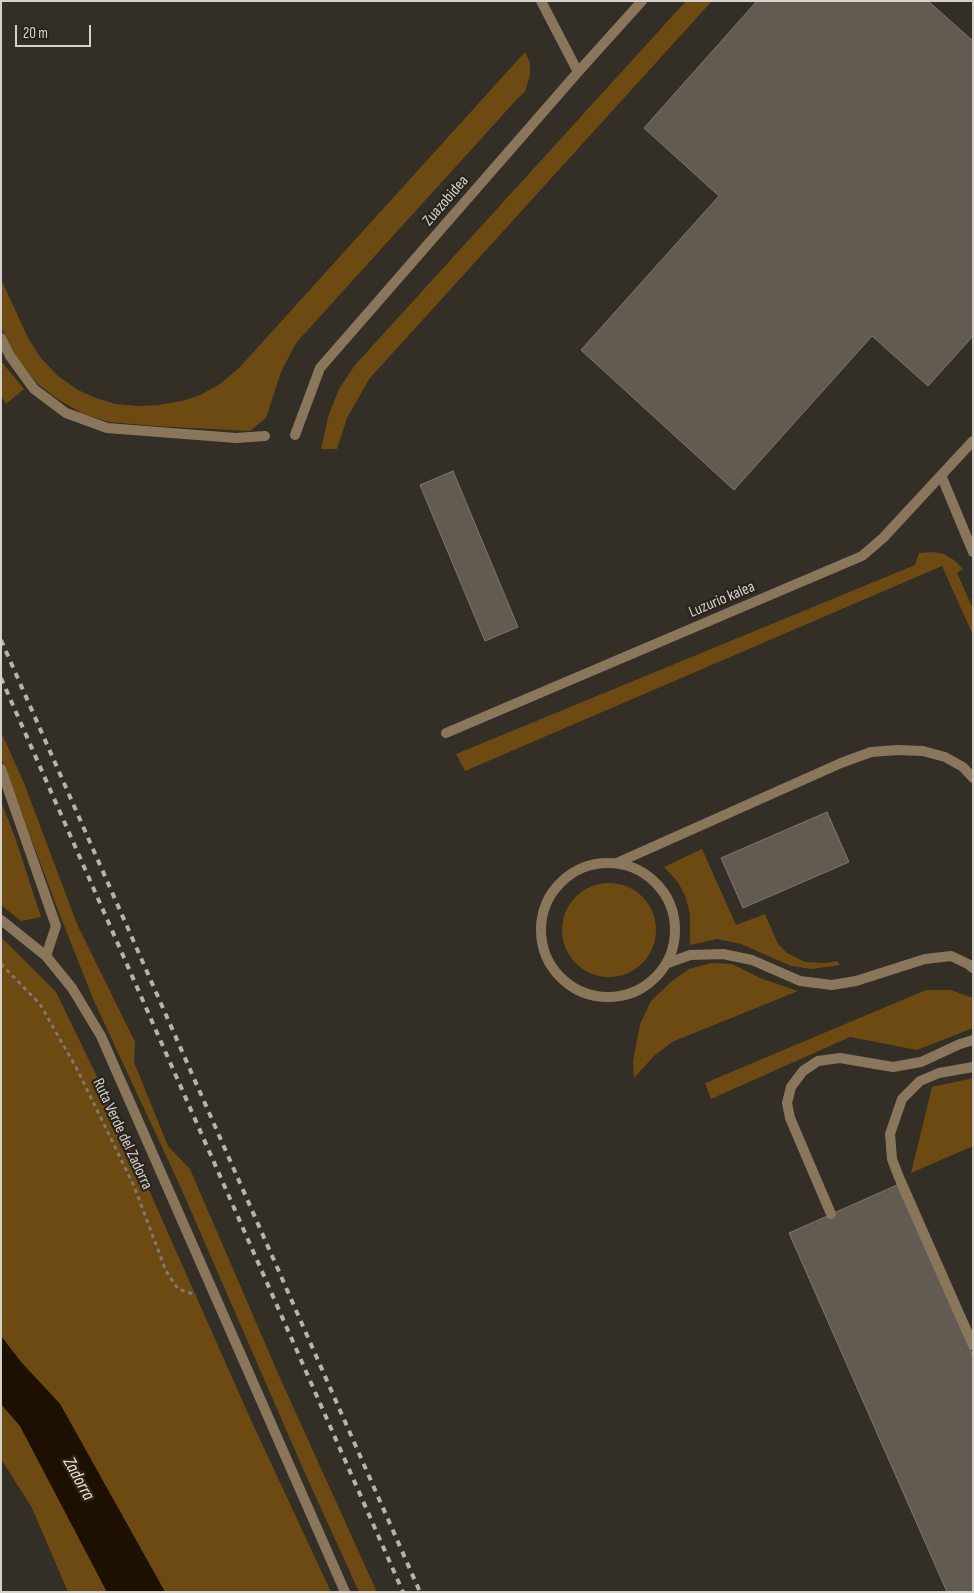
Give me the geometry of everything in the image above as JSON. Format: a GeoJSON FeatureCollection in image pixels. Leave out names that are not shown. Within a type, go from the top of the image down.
{"type":"FeatureCollection","features":[{"type":"Feature","properties":{"kind":"street"},"geometry":{"type":"LineString","coordinates":[[541,1],[578,72]]}},
{"type":"Feature","properties":{"kind":"street","name":"Zuazobidea"},"geometry":{"type":"LineString","coordinates":[[295,435],[320,368],[642,1]]}},
{"type":"Feature","properties":{"kind":"street"},"geometry":{"type":"LineString","coordinates":[[1,338],[10,356],[34,389],[66,413],[107,428],[236,438],[265,436]]}},
{"type":"Feature","properties":{"kind":"street","name":"Luzurio kalea"},"geometry":{"type":"LineString","coordinates":[[446,733],[862,556],[883,538],[973,441]]}},
{"type":"Feature","properties":{"kind":"street"},"geometry":{"type":"LineString","coordinates":[[941,476],[973,552]]}},
{"type":"Feature","properties":{"kind":"street"},"geometry":{"type":"LineString","coordinates":[[619,862],[649,875],[670,900],[677,931],[668,963],[654,981],[633,994],[605,998],[578,991],[556,974],[543,949],[541,921],[550,894],[570,874],[593,863],[619,862],[841,763],[871,752],[923,751],[945,756],[963,767],[973,778]]}},
{"type":"Feature","properties":{"kind":"street"},"geometry":{"type":"LineString","coordinates":[[1,770],[56,926],[46,956]]}},
{"type":"Feature","properties":{"kind":"street"},"geometry":{"type":"LineString","coordinates":[[1,920],[46,956],[72,988],[101,1036],[345,1592]]}},
{"type":"Feature","properties":{"kind":"street"},"geometry":{"type":"LineString","coordinates":[[668,963],[690,956],[723,954],[752,960],[800,981],[832,985],[856,981],[925,959],[951,956],[973,968]]}},
{"type":"Feature","properties":{"kind":"street"},"geometry":{"type":"LineString","coordinates":[[831,1214],[790,1118],[787,1103],[791,1087],[802,1071],[818,1061],[840,1058],[893,1067],[920,1062],[973,1040]]}},
{"type":"Feature","properties":{"kind":"street"},"geometry":{"type":"LineString","coordinates":[[973,1067],[939,1073],[920,1081],[902,1099],[890,1134],[892,1159],[898,1176],[973,1346]]}},
{"type":"Feature","properties":{"kind":"path","name":"Ruta Verde del Zadorra"},"geometry":{"type":"LineString","coordinates":[[1,964],[40,1004],[78,1071],[134,1186],[166,1271],[178,1289],[218,1303]]}},
{"type":"Feature","properties":{"kind":"shaded area"},"geometry":{"type":"Polygon","coordinates":[[[686,1],[712,1],[370,378],[347,418],[337,449],[321,449],[329,414],[339,389],[355,365],[686,1]]]}},
{"type":"Feature","properties":{"kind":"shaded area"},"geometry":{"type":"Polygon","coordinates":[[[525,52],[530,63],[530,75],[525,92],[296,343],[281,372],[266,418],[250,431],[109,422],[83,414],[56,398],[38,384],[17,359],[1,327],[1,279],[28,338],[41,358],[58,376],[78,390],[116,404],[138,406],[182,401],[200,395],[220,384],[239,368],[525,52]]]}},
{"type":"Feature","properties":{"kind":"shaded area"},"geometry":{"type":"Polygon","coordinates":[[[1,361],[24,389],[6,404],[1,396],[1,361]]]}},
{"type":"Feature","properties":{"kind":"shaded area"},"geometry":{"type":"Polygon","coordinates":[[[932,552],[944,554],[963,569],[957,573],[973,609],[973,635],[942,566],[465,771],[456,754],[915,565],[919,553],[932,552]]]}},
{"type":"Feature","properties":{"kind":"shaded area"},"geometry":{"type":"Polygon","coordinates":[[[1,732],[24,783],[77,924],[135,1042],[134,1062],[168,1146],[190,1169],[280,1378],[377,1592],[359,1592],[304,1471],[181,1188],[94,1001],[1,758],[1,732]]]}},
{"type":"Feature","properties":{"kind":"shaded area"},"geometry":{"type":"Polygon","coordinates":[[[1,801],[41,917],[21,921],[1,905],[1,801]]]}},
{"type":"Feature","properties":{"kind":"shaded area"},"geometry":{"type":"Polygon","coordinates":[[[702,849],[736,925],[765,914],[778,944],[787,953],[805,962],[825,963],[837,961],[840,965],[812,969],[791,966],[741,944],[717,939],[690,945],[690,915],[686,898],[678,882],[664,867],[702,849]]]}},
{"type":"Feature","properties":{"kind":"shaded area"},"geometry":{"type":"Polygon","coordinates":[[[609,883],[627,887],[642,897],[652,912],[656,930],[652,948],[642,963],[627,973],[609,977],[591,973],[576,963],[566,948],[562,930],[566,912],[576,897],[591,887],[609,883]]]}},
{"type":"Feature","properties":{"kind":"shaded area"},"geometry":{"type":"Polygon","coordinates":[[[1,937],[56,992],[118,1120],[250,1418],[331,1592],[165,1592],[60,1404],[21,1362],[1,1336],[1,937]]]}},
{"type":"Feature","properties":{"kind":"shaded area"},"geometry":{"type":"Polygon","coordinates":[[[712,963],[732,964],[760,978],[798,991],[672,1042],[654,1056],[634,1078],[633,1062],[640,1024],[651,1001],[672,981],[689,969],[712,963]]]}},
{"type":"Feature","properties":{"kind":"shaded area"},"geometry":{"type":"Polygon","coordinates":[[[926,990],[951,990],[973,998],[973,1028],[917,1050],[850,1037],[711,1099],[705,1083],[926,990]]]}},
{"type":"Feature","properties":{"kind":"shaded area"},"geometry":{"type":"Polygon","coordinates":[[[973,1078],[973,1146],[911,1173],[932,1087],[973,1078]]]}},
{"type":"Feature","properties":{"kind":"shaded area"},"geometry":{"type":"Polygon","coordinates":[[[1,1404],[20,1426],[107,1592],[68,1592],[32,1508],[1,1459],[1,1404]]]}},
{"type":"Feature","properties":{"kind":"water","name":"Zadorra"},"geometry":{"type":"Polygon","coordinates":[[[1,1336],[21,1362],[60,1404],[165,1592],[107,1592],[20,1426],[1,1404],[1,1336]]]}},
{"type":"Feature","properties":{"kind":"building"},"geometry":{"type":"Polygon","coordinates":[[[757,1],[928,1],[973,41],[973,336],[928,386],[872,336],[734,490],[581,350],[719,196],[644,128],[757,1]]]}},
{"type":"Feature","properties":{"kind":"building"},"geometry":{"type":"Polygon","coordinates":[[[453,471],[518,627],[485,641],[420,485],[453,471]]]}},
{"type":"Feature","properties":{"kind":"building"},"geometry":{"type":"Polygon","coordinates":[[[827,812],[849,862],[743,908],[721,858],[827,812]]]}},
{"type":"Feature","properties":{"kind":"building"},"geometry":{"type":"Polygon","coordinates":[[[897,1185],[973,1356],[973,1592],[947,1592],[789,1233],[897,1185]]]}},
{"type":"Feature","properties":{"kind":"railway"},"geometry":{"type":"LineString","coordinates":[[1,640],[420,1592]]}},
{"type":"Feature","properties":{"kind":"railway"},"geometry":{"type":"LineString","coordinates":[[1,678],[403,1592]]}}]}
